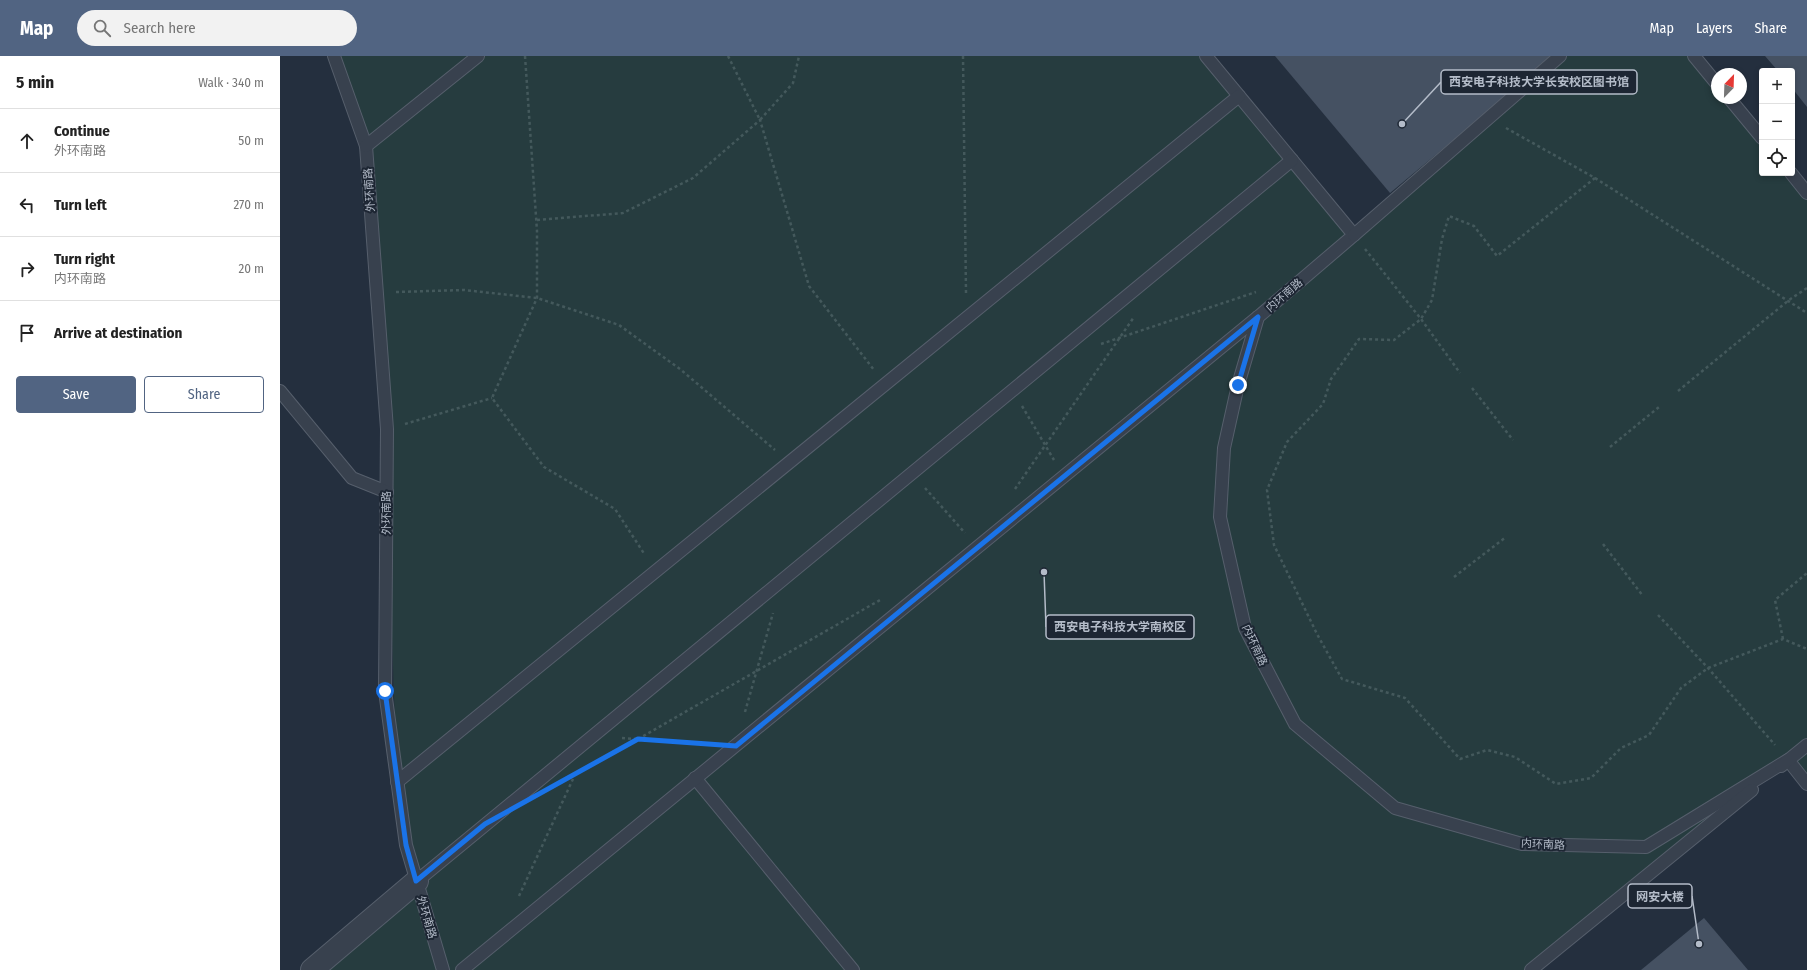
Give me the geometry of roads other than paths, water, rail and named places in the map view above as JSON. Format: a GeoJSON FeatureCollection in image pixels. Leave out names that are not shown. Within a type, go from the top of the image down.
{"type":"FeatureCollection","features":[{"type":"Feature","properties":{"kind":"street"},"geometry":{"type":"LineString","coordinates":[[312,970],[416,881]]}},
{"type":"Feature","properties":{"kind":"lane","name":"外环南路"},"geometry":{"type":"LineString","coordinates":[[334,56],[366,146],[387,429],[385,691],[406,845],[443,970]]}},
{"type":"Feature","properties":{"kind":"lane"},"geometry":{"type":"LineString","coordinates":[[366,146],[478,56]]}},
{"type":"Feature","properties":{"kind":"lane"},"geometry":{"type":"LineString","coordinates":[[1206,56],[1354,235]]}},
{"type":"Feature","properties":{"kind":"lane","name":"内环南路"},"geometry":{"type":"LineString","coordinates":[[1560,56],[1258,317],[1238,385],[1224,448],[1220,517],[1245,628],[1295,724],[1395,808],[1522,844],[1646,847],[1788,760]]}},
{"type":"Feature","properties":{"kind":"lane"},"geometry":{"type":"LineString","coordinates":[[1694,56],[1711,77]]}},
{"type":"Feature","properties":{"kind":"lane"},"geometry":{"type":"LineString","coordinates":[[397,782],[1239,96]]}},
{"type":"Feature","properties":{"kind":"lane"},"geometry":{"type":"LineString","coordinates":[[1734,104],[1759,134]]}},
{"type":"Feature","properties":{"kind":"lane"},"geometry":{"type":"LineString","coordinates":[[416,881],[1292,160]]}},
{"type":"Feature","properties":{"kind":"lane"},"geometry":{"type":"LineString","coordinates":[[1793,176],[1807,193]]}},
{"type":"Feature","properties":{"kind":"lane"},"geometry":{"type":"LineString","coordinates":[[462,970],[1258,317]]}},
{"type":"Feature","properties":{"kind":"lane"},"geometry":{"type":"LineString","coordinates":[[280,391],[352,478],[386,492]]}},
{"type":"Feature","properties":{"kind":"lane"},"geometry":{"type":"LineString","coordinates":[[1531,970],[1807,745]]}},
{"type":"Feature","properties":{"kind":"lane"},"geometry":{"type":"LineString","coordinates":[[1788,760],[1807,784]]}},
{"type":"Feature","properties":{"kind":"lane"},"geometry":{"type":"LineString","coordinates":[[695,778],[853,970]]}},
{"type":"Feature","properties":{"kind":"place","name":"西安电子科技大学长安校区图书馆"},"geometry":{"type":"Point","coordinates":[1402,124]}},
{"type":"Feature","properties":{"kind":"place","name":"西安电子科技大学南校区"},"geometry":{"type":"Point","coordinates":[1044,572]}},
{"type":"Feature","properties":{"kind":"place","name":"网安大楼"},"geometry":{"type":"Point","coordinates":[1699,944]}}]}
